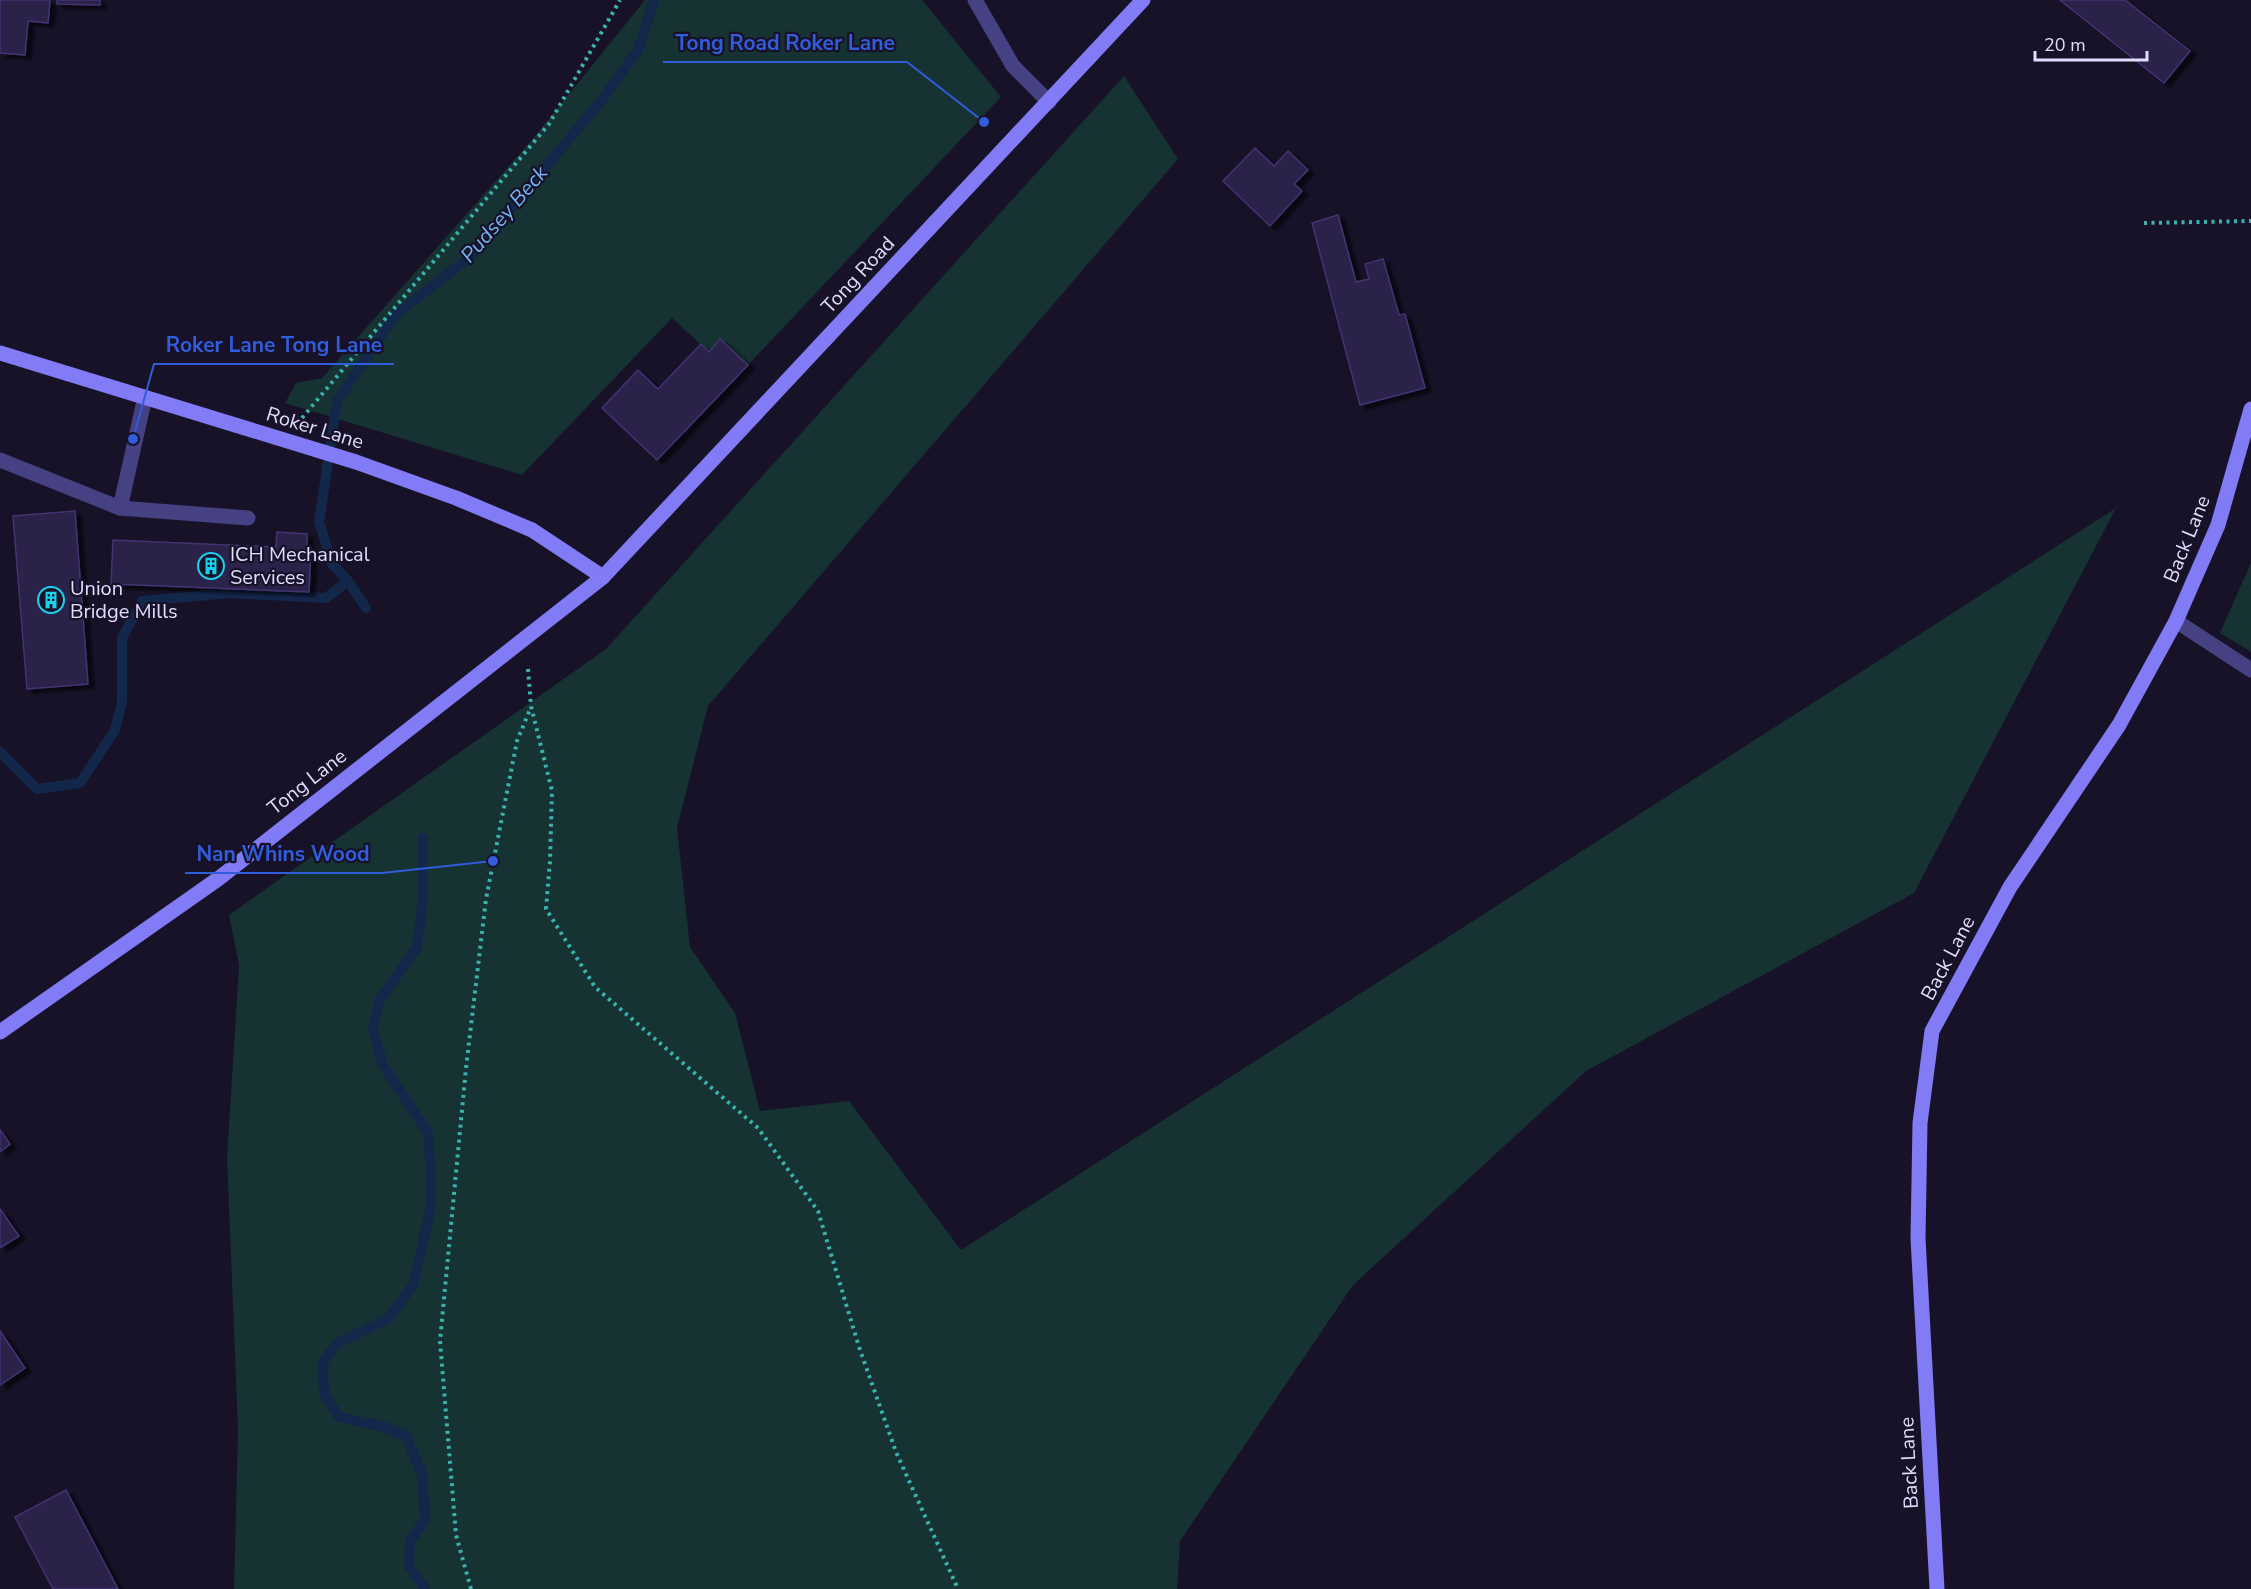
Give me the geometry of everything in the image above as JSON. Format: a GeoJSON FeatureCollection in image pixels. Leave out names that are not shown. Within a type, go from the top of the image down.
{"type":"FeatureCollection","features":[{"type":"Feature","properties":{"kind":"street","name":"Tong Road"},"geometry":{"type":"LineString","coordinates":[[603,577],[1143,0]]}},
{"type":"Feature","properties":{"kind":"street","name":"Roker Lane"},"geometry":{"type":"LineString","coordinates":[[0,353],[356,462],[456,498],[532,530],[603,577]]}},
{"type":"Feature","properties":{"kind":"street","name":"Back Lane"},"geometry":{"type":"LineString","coordinates":[[1937,1589],[1918,1238],[1920,1123],[1932,1031],[2010,887],[2119,725],[2176,621],[2218,525],[2251,409]]}},
{"type":"Feature","properties":{"kind":"street","name":"Tong Lane"},"geometry":{"type":"LineString","coordinates":[[0,1032],[218,879],[603,577]]}},
{"type":"Feature","properties":{"kind":"lane"},"geometry":{"type":"LineString","coordinates":[[975,0],[1014,66],[1049,102]]}},
{"type":"Feature","properties":{"kind":"lane"},"geometry":{"type":"LineString","coordinates":[[120,508],[145,397]]}},
{"type":"Feature","properties":{"kind":"lane"},"geometry":{"type":"LineString","coordinates":[[0,460],[120,508],[248,518]]}},
{"type":"Feature","properties":{"kind":"lane"},"geometry":{"type":"LineString","coordinates":[[2176,621],[2251,670]]}},
{"type":"Feature","properties":{"kind":"path"},"geometry":{"type":"LineString","coordinates":[[314,405],[549,124],[620,0]]}},
{"type":"Feature","properties":{"kind":"path"},"geometry":{"type":"LineString","coordinates":[[2144,223],[2251,221]]}},
{"type":"Feature","properties":{"kind":"path"},"geometry":{"type":"LineString","coordinates":[[471,1589],[456,1535],[440,1341],[466,1068],[486,898],[517,741],[531,706],[552,791],[546,909],[595,987],[758,1128],[818,1212],[859,1347],[896,1452],[958,1589]]}},
{"type":"Feature","properties":{"kind":"green space"},"geometry":{"type":"Polygon","coordinates":[[[645,0],[922,0],[1001,97],[748,365],[720,339],[709,352],[672,318],[522,475],[285,403],[296,383],[322,378],[531,141],[645,0]]]}},
{"type":"Feature","properties":{"kind":"green space"},"geometry":{"type":"Polygon","coordinates":[[[1124,76],[1178,159],[708,706],[677,828],[690,947],[735,1013],[760,1111],[849,1101],[961,1250],[2116,508],[1914,893],[1586,1071],[1353,1285],[1180,1541],[1177,1589],[234,1589],[238,1429],[227,1157],[239,965],[229,915],[606,649],[1124,76]]]}},
{"type":"Feature","properties":{"kind":"green space"},"geometry":{"type":"Polygon","coordinates":[[[2251,563],[2251,652],[2220,633],[2251,563]]]}},
{"type":"Feature","properties":{"kind":"building"},"geometry":{"type":"Polygon","coordinates":[[[0,0],[50,0],[48,23],[28,21],[25,55],[0,53],[0,0]]]}},
{"type":"Feature","properties":{"kind":"building"},"geometry":{"type":"Polygon","coordinates":[[[57,0],[100,0],[100,5],[57,4],[57,0]]]}},
{"type":"Feature","properties":{"kind":"building"},"geometry":{"type":"Polygon","coordinates":[[[2060,0],[2125,0],[2190,51],[2164,83],[2060,0]]]}},
{"type":"Feature","properties":{"kind":"building"},"geometry":{"type":"Polygon","coordinates":[[[1255,148],[1274,166],[1288,151],[1308,170],[1294,184],[1302,191],[1270,226],[1223,181],[1255,148]]]}},
{"type":"Feature","properties":{"kind":"building"},"geometry":{"type":"Polygon","coordinates":[[[1338,215],[1356,282],[1369,279],[1365,264],[1383,259],[1399,315],[1405,314],[1425,388],[1360,405],[1312,223],[1338,215]]]}},
{"type":"Feature","properties":{"kind":"building"},"geometry":{"type":"Polygon","coordinates":[[[720,339],[748,365],[657,460],[602,408],[638,370],[658,389],[701,344],[709,352],[720,339]]]}},
{"type":"Feature","properties":{"kind":"building","name":"Union Bridge Mills"},"geometry":{"type":"Polygon","coordinates":[[[75,511],[88,684],[27,689],[13,516],[75,511]]]}},
{"type":"Feature","properties":{"kind":"building","name":"ICH Mechanical Services"},"geometry":{"type":"Polygon","coordinates":[[[277,532],[307,534],[307,548],[311,548],[309,592],[111,584],[113,540],[276,547],[277,532]]]}},
{"type":"Feature","properties":{"kind":"building"},"geometry":{"type":"Polygon","coordinates":[[[0,1130],[10,1144],[0,1152],[0,1130]]]}},
{"type":"Feature","properties":{"kind":"building"},"geometry":{"type":"Polygon","coordinates":[[[0,1209],[19,1236],[0,1248],[0,1209]]]}},
{"type":"Feature","properties":{"kind":"building"},"geometry":{"type":"Polygon","coordinates":[[[0,1331],[25,1368],[0,1385],[0,1331]]]}},
{"type":"Feature","properties":{"kind":"building"},"geometry":{"type":"Polygon","coordinates":[[[66,1490],[118,1589],[53,1589],[15,1517],[66,1490]]]}},
{"type":"Feature","properties":{"kind":"waterway","name":"Pudsey Beck"},"geometry":{"type":"LineString","coordinates":[[0,752],[37,789],[80,783],[115,730],[122,701],[122,638],[142,601],[231,593],[326,598],[348,581],[332,564],[319,522],[337,401],[396,314],[470,257],[601,101],[638,50],[654,0]]}},
{"type":"Feature","properties":{"kind":"waterway"},"geometry":{"type":"LineString","coordinates":[[348,581],[366,608]]}},
{"type":"Feature","properties":{"kind":"waterway"},"geometry":{"type":"LineString","coordinates":[[423,838],[422,905],[417,947],[379,1001],[373,1029],[383,1065],[428,1133],[431,1176],[430,1211],[413,1285],[388,1319],[336,1344],[323,1363],[324,1394],[339,1417],[381,1426],[406,1436],[422,1474],[425,1519],[410,1542],[409,1566],[425,1589]]}},
{"type":"Feature","properties":{"kind":"place","name":"Tong Road Roker Lane"},"geometry":{"type":"Point","coordinates":[984,122]}},
{"type":"Feature","properties":{"kind":"place","name":"Roker Lane Tong Lane"},"geometry":{"type":"Point","coordinates":[133,439]}},
{"type":"Feature","properties":{"kind":"place","name":"ICH Mechanical Services"},"geometry":{"type":"Point","coordinates":[211,566]}},
{"type":"Feature","properties":{"kind":"place","name":"Union Bridge Mills"},"geometry":{"type":"Point","coordinates":[51,600]}},
{"type":"Feature","properties":{"kind":"place","name":"Nan Whins Wood"},"geometry":{"type":"Point","coordinates":[493,861]}}]}
